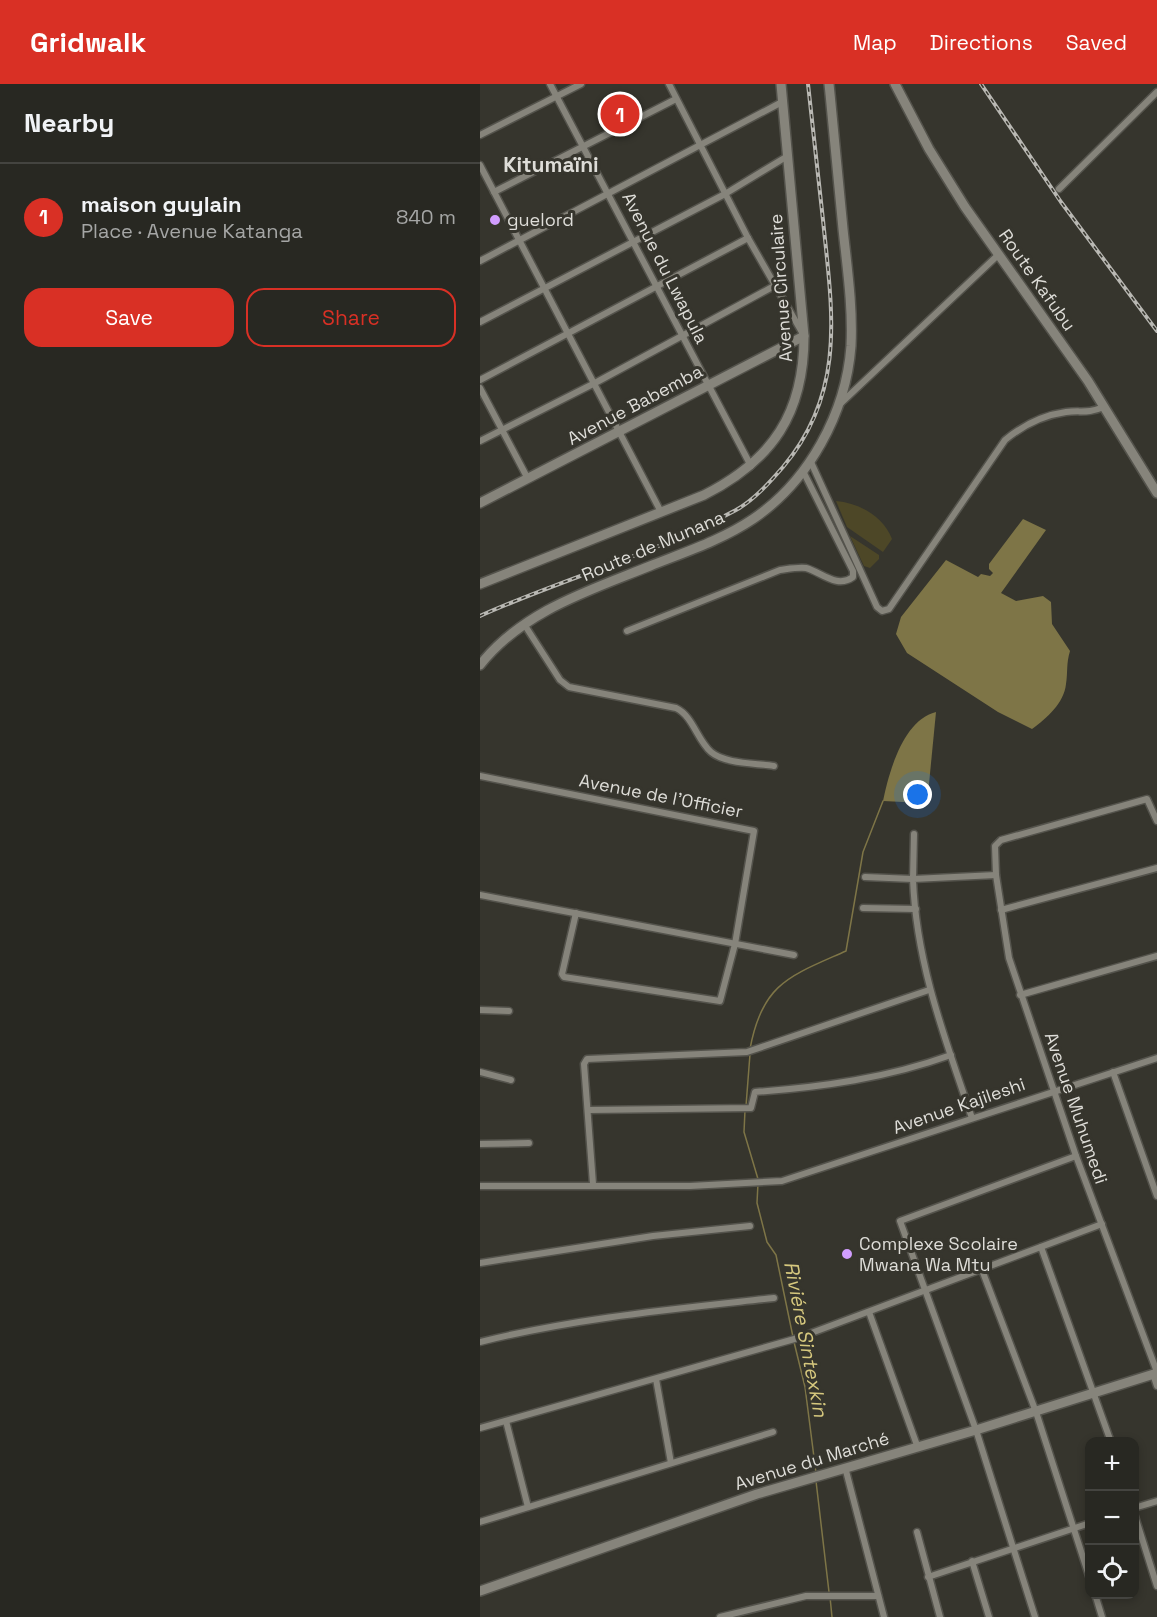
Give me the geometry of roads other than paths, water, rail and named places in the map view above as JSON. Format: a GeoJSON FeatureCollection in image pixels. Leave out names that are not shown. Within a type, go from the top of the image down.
{"type":"FeatureCollection","features":[{"type":"Feature","properties":{"kind":"street","name":"Avenue du Lwapula"},"geometry":{"type":"LineString","coordinates":[[550,84],[635,241],[751,466]]}},
{"type":"Feature","properties":{"kind":"street"},"geometry":{"type":"LineString","coordinates":[[480,135],[581,84]]}},
{"type":"Feature","properties":{"kind":"street"},"geometry":{"type":"LineString","coordinates":[[669,84],[748,238],[804,336]]}},
{"type":"Feature","properties":{"kind":"street","name":"Avenue Circulaire"},"geometry":{"type":"LineString","coordinates":[[480,584],[661,512],[734,480],[751,466],[778,434],[793,409],[804,368],[804,336],[781,84]]}},
{"type":"Feature","properties":{"kind":"street","name":"Route de Munana"},"geometry":{"type":"LineString","coordinates":[[480,665],[498,644],[524,623],[579,595],[726,536],[755,518],[803,471],[810,460],[838,406],[849,363],[851,325],[829,84]]}},
{"type":"Feature","properties":{"kind":"street","name":"Route Kafubu"},"geometry":{"type":"LineString","coordinates":[[895,84],[929,149],[998,255],[1104,407],[1157,493]]}},
{"type":"Feature","properties":{"kind":"street"},"geometry":{"type":"LineString","coordinates":[[1059,189],[1157,92]]}},
{"type":"Feature","properties":{"kind":"street"},"geometry":{"type":"LineString","coordinates":[[494,192],[676,99]]}},
{"type":"Feature","properties":{"kind":"street"},"geometry":{"type":"LineString","coordinates":[[480,261],[782,102]]}},
{"type":"Feature","properties":{"kind":"street"},"geometry":{"type":"LineString","coordinates":[[480,322],[725,194],[786,157]]}},
{"type":"Feature","properties":{"kind":"street"},"geometry":{"type":"LineString","coordinates":[[480,165],[661,512]]}},
{"type":"Feature","properties":{"kind":"street"},"geometry":{"type":"LineString","coordinates":[[480,380],[748,238]]}},
{"type":"Feature","properties":{"kind":"street"},"geometry":{"type":"LineString","coordinates":[[838,406],[998,255]]}},
{"type":"Feature","properties":{"kind":"street"},"geometry":{"type":"LineString","coordinates":[[480,441],[595,383],[776,285]]}},
{"type":"Feature","properties":{"kind":"street","name":"Avenue Babemba"},"geometry":{"type":"LineString","coordinates":[[480,503],[804,336]]}},
{"type":"Feature","properties":{"kind":"street"},"geometry":{"type":"LineString","coordinates":[[480,388],[528,479]]}},
{"type":"Feature","properties":{"kind":"street"},"geometry":{"type":"LineString","coordinates":[[810,460],[877,607],[882,610],[889,609],[1005,440],[1029,424],[1062,413],[1085,413],[1104,407]]}},
{"type":"Feature","properties":{"kind":"street"},"geometry":{"type":"LineString","coordinates":[[627,631],[780,570],[805,568],[834,580],[848,581],[853,577],[853,571],[803,471]]}},
{"type":"Feature","properties":{"kind":"street"},"geometry":{"type":"LineString","coordinates":[[524,623],[560,680],[569,687],[676,708],[683,712],[705,746],[715,754],[774,766]]}},
{"type":"Feature","properties":{"kind":"street","name":"Avenue de l'Officier"},"geometry":{"type":"LineString","coordinates":[[480,776],[752,829],[755,834],[735,944],[722,999],[715,1002],[567,979],[562,974],[576,913]]}},
{"type":"Feature","properties":{"kind":"street","name":"Avenue Muhumedi"},"geometry":{"type":"LineString","coordinates":[[1157,821],[1150,801],[1146,800],[1001,840],[995,846],[996,874],[1009,958],[1020,995],[1155,1373],[1157,1386]]}},
{"type":"Feature","properties":{"kind":"street"},"geometry":{"type":"LineString","coordinates":[[914,834],[913,879],[919,946],[929,990],[972,1118]]}},
{"type":"Feature","properties":{"kind":"street"},"geometry":{"type":"LineString","coordinates":[[1001,910],[1157,868]]}},
{"type":"Feature","properties":{"kind":"street"},"geometry":{"type":"LineString","coordinates":[[865,877],[913,879],[996,874]]}},
{"type":"Feature","properties":{"kind":"street"},"geometry":{"type":"LineString","coordinates":[[480,895],[794,955]]}},
{"type":"Feature","properties":{"kind":"street"},"geometry":{"type":"LineString","coordinates":[[863,908],[916,909]]}},
{"type":"Feature","properties":{"kind":"street"},"geometry":{"type":"LineString","coordinates":[[1020,995],[1157,956]]}},
{"type":"Feature","properties":{"kind":"street"},"geometry":{"type":"LineString","coordinates":[[593,1184],[584,1064],[587,1059],[747,1052],[929,990]]}},
{"type":"Feature","properties":{"kind":"street"},"geometry":{"type":"LineString","coordinates":[[480,1010],[508,1011]]}},
{"type":"Feature","properties":{"kind":"street"},"geometry":{"type":"LineString","coordinates":[[588,1110],[751,1108],[755,1092],[853,1083],[951,1055]]}},
{"type":"Feature","properties":{"kind":"street","name":"Avenue Kajileshi"},"geometry":{"type":"LineString","coordinates":[[480,1186],[593,1184],[680,1186],[771,1182],[1157,1058]]}},
{"type":"Feature","properties":{"kind":"street"},"geometry":{"type":"LineString","coordinates":[[480,1072],[511,1080]]}},
{"type":"Feature","properties":{"kind":"street"},"geometry":{"type":"LineString","coordinates":[[1113,1072],[1157,1196]]}},
{"type":"Feature","properties":{"kind":"street"},"geometry":{"type":"LineString","coordinates":[[480,1144],[529,1143]]}},
{"type":"Feature","properties":{"kind":"street"},"geometry":{"type":"LineString","coordinates":[[1035,1617],[976,1430],[900,1223],[906,1217],[1076,1156]]}},
{"type":"Feature","properties":{"kind":"street"},"geometry":{"type":"LineString","coordinates":[[480,1428],[798,1338],[1102,1224]]}},
{"type":"Feature","properties":{"kind":"street"},"geometry":{"type":"LineString","coordinates":[[480,1263],[653,1236],[750,1226]]}},
{"type":"Feature","properties":{"kind":"street"},"geometry":{"type":"LineString","coordinates":[[1041,1247],[1109,1437]]}},
{"type":"Feature","properties":{"kind":"street"},"geometry":{"type":"LineString","coordinates":[[982,1270],[1036,1412],[1085,1567]]}},
{"type":"Feature","properties":{"kind":"street"},"geometry":{"type":"LineString","coordinates":[[480,1342],[526,1331],[622,1316],[774,1299]]}},
{"type":"Feature","properties":{"kind":"street"},"geometry":{"type":"LineString","coordinates":[[869,1312],[918,1448]]}},
{"type":"Feature","properties":{"kind":"street","name":"Avenue du Marché"},"geometry":{"type":"LineString","coordinates":[[480,1591],[758,1494],[845,1467],[918,1448],[1155,1373]]}},
{"type":"Feature","properties":{"kind":"street"},"geometry":{"type":"LineString","coordinates":[[656,1379],[671,1463]]}},
{"type":"Feature","properties":{"kind":"street"},"geometry":{"type":"LineString","coordinates":[[506,1421],[528,1507]]}},
{"type":"Feature","properties":{"kind":"street"},"geometry":{"type":"LineString","coordinates":[[480,1522],[773,1432]]}},
{"type":"Feature","properties":{"kind":"street"},"geometry":{"type":"LineString","coordinates":[[845,1467],[884,1617]]}},
{"type":"Feature","properties":{"kind":"street"},"geometry":{"type":"LineString","coordinates":[[1139,1507],[1157,1502]]}},
{"type":"Feature","properties":{"kind":"street"},"geometry":{"type":"LineString","coordinates":[[928,1577],[1085,1524]]}},
{"type":"Feature","properties":{"kind":"street"},"geometry":{"type":"LineString","coordinates":[[1139,1529],[1157,1587]]}},
{"type":"Feature","properties":{"kind":"street"},"geometry":{"type":"LineString","coordinates":[[916,1532],[940,1617]]}},
{"type":"Feature","properties":{"kind":"street"},"geometry":{"type":"LineString","coordinates":[[972,1562],[989,1617]]}},
{"type":"Feature","properties":{"kind":"street"},"geometry":{"type":"LineString","coordinates":[[720,1617],[806,1596],[878,1596]]}},
{"type":"Feature","properties":{"kind":"street"},"geometry":{"type":"LineString","coordinates":[[1097,1599],[1102,1617]]}},
{"type":"Feature","properties":{"kind":"waterway","name":"Riviére Sintexkin"},"geometry":{"type":"LineString","coordinates":[[750,1049],[762,1009],[771,996],[794,976],[846,951],[863,852],[883,801]]}},
{"type":"Feature","properties":{"kind":"waterway","name":"Riviére Sintexkin"},"geometry":{"type":"LineString","coordinates":[[746,1106],[750,1054]]}},
{"type":"Feature","properties":{"kind":"waterway","name":"Riviére Sintexkin"},"geometry":{"type":"LineString","coordinates":[[745,1110],[744,1132],[758,1179]]}},
{"type":"Feature","properties":{"kind":"waterway","name":"Riviére Sintexkin"},"geometry":{"type":"LineString","coordinates":[[758,1183],[757,1203],[767,1242],[776,1255],[793,1337]]}},
{"type":"Feature","properties":{"kind":"waterway","name":"Riviére Sintexkin"},"geometry":{"type":"LineString","coordinates":[[794,1342],[805,1387],[816,1473]]}},
{"type":"Feature","properties":{"kind":"waterway","name":"Riviére Sintexkin"},"geometry":{"type":"LineString","coordinates":[[816,1481],[829,1592]]}},
{"type":"Feature","properties":{"kind":"waterway","name":"Riviére Sintexkin"},"geometry":{"type":"LineString","coordinates":[[830,1597],[832,1617]]}},
{"type":"Feature","properties":{"kind":"railway"},"geometry":{"type":"LineString","coordinates":[[480,616],[674,540],[736,510],[767,485],[803,438],[818,409],[826,379],[831,318],[830,286],[808,84]]}},
{"type":"Feature","properties":{"kind":"railway"},"geometry":{"type":"LineString","coordinates":[[981,84],[1061,202],[1157,331]]}},
{"type":"Feature","properties":{"kind":"place","name":"maison guylain"},"geometry":{"type":"Point","coordinates":[620,114]}},
{"type":"Feature","properties":{"kind":"place","name":"guelord"},"geometry":{"type":"Point","coordinates":[495,220]}},
{"type":"Feature","properties":{"kind":"place","name":"Complexe Scolaire Mwana Wa Mtu"},"geometry":{"type":"Point","coordinates":[847,1254]}},
{"type":"Feature","properties":{"kind":"district","name":"Kitumaïni"},"geometry":{"type":"Point","coordinates":[551,165]}}]}
